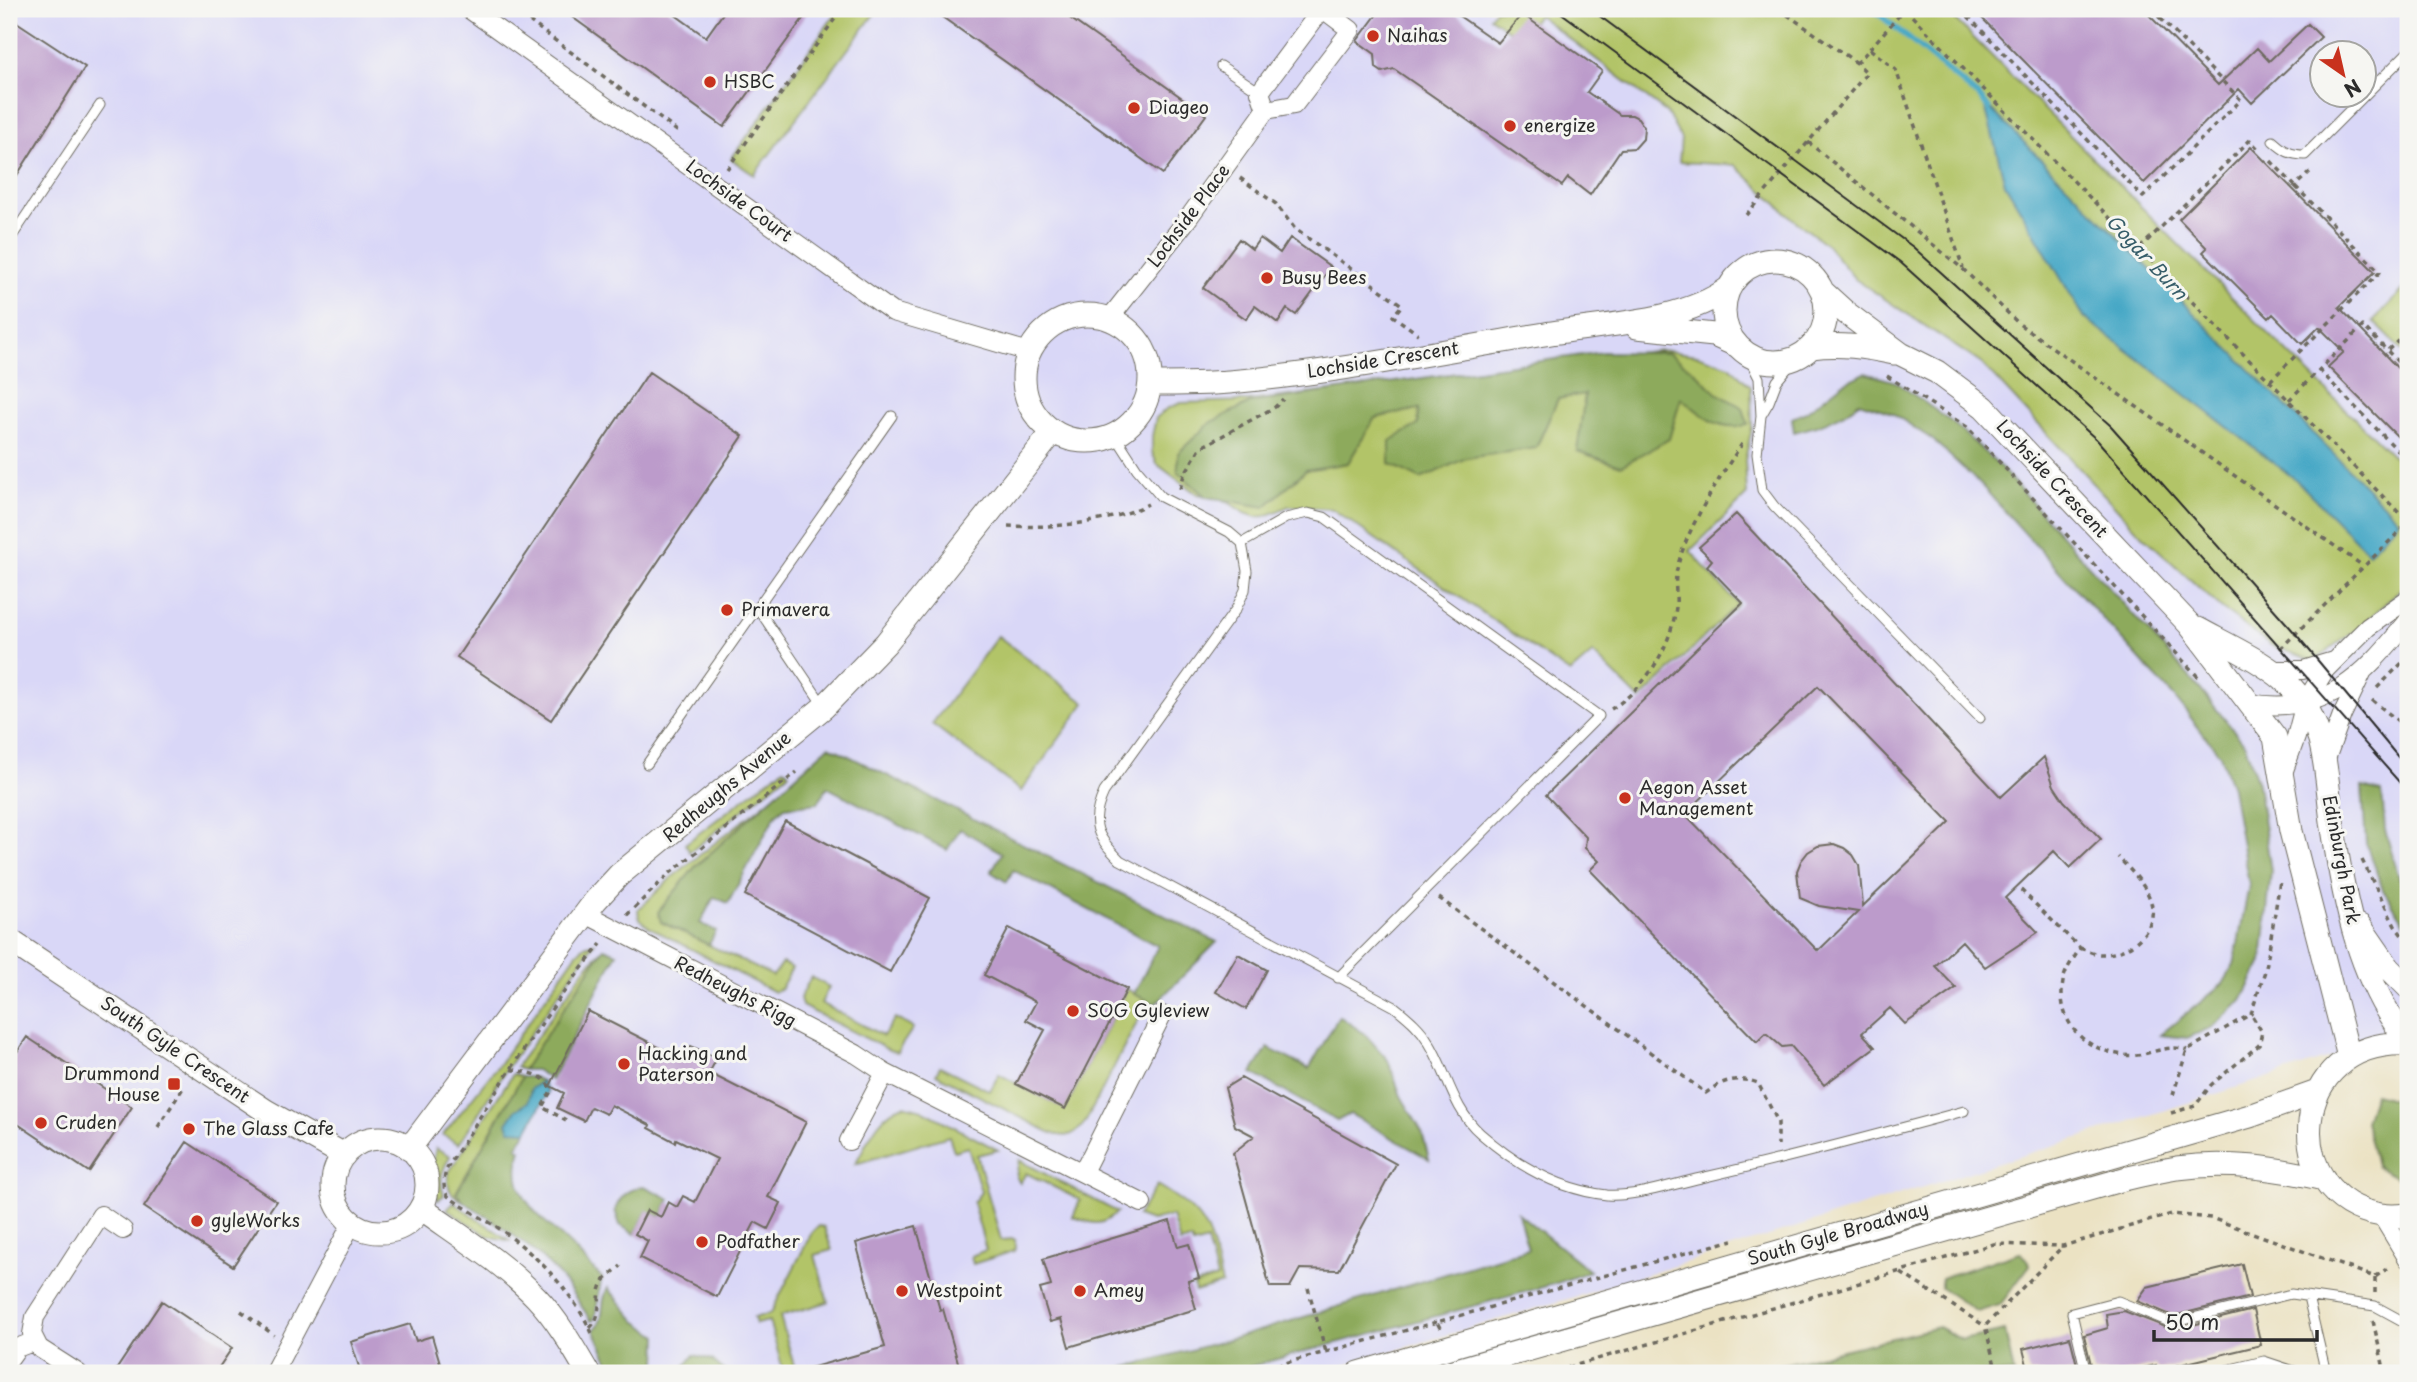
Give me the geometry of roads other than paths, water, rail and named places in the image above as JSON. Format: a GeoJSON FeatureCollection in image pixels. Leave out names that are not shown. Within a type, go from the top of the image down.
{"type":"FeatureCollection","features":[{"type":"Feature","properties":{"kind":"street","name":"Lochside Court"},"geometry":{"type":"LineString","coordinates":[[470,9],[893,312],[1029,352]]}},
{"type":"Feature","properties":{"kind":"street"},"geometry":{"type":"LineString","coordinates":[[1322,9],[1351,30],[1294,105],[1266,110],[1260,92],[1322,9]]}},
{"type":"Feature","properties":{"kind":"street","name":"Lochside Place"},"geometry":{"type":"LineString","coordinates":[[1110,319],[1226,168],[1266,110]]}},
{"type":"Feature","properties":{"kind":"street","name":"Lochside Crescent"},"geometry":{"type":"LineString","coordinates":[[1150,384],[1227,382],[1310,373],[1616,324],[1698,307],[1715,299],[1745,270],[1762,262],[1774,260],[1792,263],[1809,273],[1823,292],[1845,312],[1901,354],[1937,373],[1984,407],[2189,624],[2275,737],[2283,773]]}},
{"type":"Feature","properties":{"kind":"street"},"geometry":{"type":"LineString","coordinates":[[1729,288],[1724,304],[1724,317],[1729,333],[1742,349]]}},
{"type":"Feature","properties":{"kind":"street"},"geometry":{"type":"LineString","coordinates":[[1804,352],[1824,325],[1826,306],[1823,292]]}},
{"type":"Feature","properties":{"kind":"street"},"geometry":{"type":"LineString","coordinates":[[1094,316],[1110,319],[1136,338],[1144,352],[1150,384],[1146,400],[1129,426],[1115,435],[1084,442],[1068,439],[1041,423],[1032,411],[1023,382],[1029,352],[1037,338],[1063,320],[1094,316]]}},
{"type":"Feature","properties":{"kind":"street","name":"Lochside Crescent"},"geometry":{"type":"LineString","coordinates":[[1616,324],[1714,335],[1766,362],[1777,362],[1832,344],[1901,354]]}},
{"type":"Feature","properties":{"kind":"street","name":"Redheughs Avenue"},"geometry":{"type":"LineString","coordinates":[[409,1149],[584,913],[619,876],[824,707],[886,643],[1053,432]]}},
{"type":"Feature","properties":{"kind":"street"},"geometry":{"type":"LineString","coordinates":[[2283,773],[2297,737],[2305,703],[2333,661],[2368,627],[2408,599]]}},
{"type":"Feature","properties":{"kind":"street"},"geometry":{"type":"LineString","coordinates":[[2248,703],[2284,707],[2326,696],[2362,673],[2408,621]]}},
{"type":"Feature","properties":{"kind":"street","name":"Lochside Crescent"},"geometry":{"type":"LineString","coordinates":[[2189,624],[2273,662],[2305,703],[2315,723],[2326,759]]}},
{"type":"Feature","properties":{"kind":"street"},"geometry":{"type":"LineString","coordinates":[[2273,662],[2303,670],[2333,661]]}},
{"type":"Feature","properties":{"kind":"street","name":"Edinburgh Park"},"geometry":{"type":"LineString","coordinates":[[2362,673],[2342,715],[2326,759],[2326,785],[2348,909],[2366,969],[2389,1018],[2408,1042]]}},
{"type":"Feature","properties":{"kind":"street","name":"Edinburgh Park"},"geometry":{"type":"LineString","coordinates":[[2283,773],[2291,831],[2349,1056]]}},
{"type":"Feature","properties":{"kind":"street"},"geometry":{"type":"LineString","coordinates":[[2348,909],[2389,968],[2408,987]]}},
{"type":"Feature","properties":{"kind":"street","name":"Redheughs Rigg"},"geometry":{"type":"LineString","coordinates":[[584,913],[856,1054],[885,1073],[1142,1203]]}},
{"type":"Feature","properties":{"kind":"street","name":"South Gyle Crescent"},"geometry":{"type":"LineString","coordinates":[[9,940],[265,1111],[344,1155]]}},
{"type":"Feature","properties":{"kind":"street"},"geometry":{"type":"LineString","coordinates":[[1083,1172],[1162,1015]]}},
{"type":"Feature","properties":{"kind":"street","name":"South Gyle Broadway"},"geometry":{"type":"LineString","coordinates":[[2408,1042],[2368,1047],[2349,1056],[2331,1072],[2317,1093],[2310,1114],[2309,1137],[2314,1159],[2324,1179],[2340,1196],[2360,1209],[2382,1216],[2408,1215]]}},
{"type":"Feature","properties":{"kind":"street"},"geometry":{"type":"LineString","coordinates":[[849,1142],[885,1073]]}},
{"type":"Feature","properties":{"kind":"street","name":"South Gyle Broadway"},"geometry":{"type":"LineString","coordinates":[[1368,1372],[1449,1346],[2250,1116],[2317,1093]]}},
{"type":"Feature","properties":{"kind":"street"},"geometry":{"type":"LineString","coordinates":[[382,1138],[409,1149],[424,1170],[425,1196],[421,1208],[411,1220],[390,1230],[366,1230],[352,1223],[338,1206],[333,1183],[336,1168],[344,1155],[368,1140],[382,1138]]}},
{"type":"Feature","properties":{"kind":"street","name":"South Gyle Broadway"},"geometry":{"type":"LineString","coordinates":[[1446,1373],[2124,1179],[2178,1168],[2246,1165],[2281,1169],[2324,1179]]}},
{"type":"Feature","properties":{"kind":"street"},"geometry":{"type":"LineString","coordinates":[[421,1208],[496,1261],[537,1298],[588,1373]]}},
{"type":"Feature","properties":{"kind":"street"},"geometry":{"type":"LineString","coordinates":[[78,1373],[39,1348],[32,1334],[34,1317],[101,1216],[123,1230]]}},
{"type":"Feature","properties":{"kind":"street"},"geometry":{"type":"LineString","coordinates":[[2382,1216],[2407,1257]]}},
{"type":"Feature","properties":{"kind":"street"},"geometry":{"type":"LineString","coordinates":[[273,1373],[352,1223]]}},
{"type":"Feature","properties":{"kind":"street"},"geometry":{"type":"LineString","coordinates":[[9,1359],[17,1348],[36,1341]]}},
{"type":"Feature","properties":{"kind":"lane"},"geometry":{"type":"LineString","coordinates":[[2273,141],[2292,155],[2305,155],[2408,52]]}},
{"type":"Feature","properties":{"kind":"lane"},"geometry":{"type":"LineString","coordinates":[[1221,66],[1260,92]]}},
{"type":"Feature","properties":{"kind":"lane"},"geometry":{"type":"LineString","coordinates":[[9,241],[100,105]]}},
{"type":"Feature","properties":{"kind":"lane"},"geometry":{"type":"LineString","coordinates":[[1742,349],[1759,378],[1761,416],[1757,454],[1762,490],[1774,506],[1980,718]]}},
{"type":"Feature","properties":{"kind":"lane"},"geometry":{"type":"LineString","coordinates":[[1761,416],[1777,381],[1804,352]]}},
{"type":"Feature","properties":{"kind":"lane"},"geometry":{"type":"LineString","coordinates":[[647,764],[892,416]]}},
{"type":"Feature","properties":{"kind":"lane"},"geometry":{"type":"LineString","coordinates":[[1115,435],[1137,469],[1161,497],[1229,532],[1242,543],[1247,571],[1245,590],[1236,609],[1104,792],[1096,808],[1095,822],[1100,837],[1109,849],[1132,868],[1386,1001],[1417,1027],[1437,1056],[1458,1107],[1477,1131],[1554,1182],[1610,1195],[1642,1191],[1776,1161],[1964,1111]]}},
{"type":"Feature","properties":{"kind":"lane"},"geometry":{"type":"LineString","coordinates":[[1242,543],[1286,518],[1308,513],[1324,517],[1600,716],[1338,978]]}},
{"type":"Feature","properties":{"kind":"lane"},"geometry":{"type":"LineString","coordinates":[[757,607],[824,707]]}},
{"type":"Feature","properties":{"kind":"lane"},"geometry":{"type":"LineString","coordinates":[[2086,1373],[2072,1313],[2118,1301],[2172,1324],[2291,1294],[2375,1306],[2408,1324]]}},
{"type":"Feature","properties":{"kind":"lane"},"geometry":{"type":"LineString","coordinates":[[2308,1297],[2326,1373]]}},
{"type":"Feature","properties":{"kind":"lane"},"geometry":{"type":"LineString","coordinates":[[2214,1373],[2264,1361],[2300,1373]]}},
{"type":"Feature","properties":{"kind":"water"},"geometry":{"type":"Polygon","coordinates":[[[1984,102],[2399,520],[2369,553],[2295,479],[2084,317],[2005,184],[1984,102]]]}},
{"type":"Feature","properties":{"kind":"water"},"geometry":{"type":"Polygon","coordinates":[[[542,1081],[548,1092],[527,1131],[510,1130],[507,1123],[515,1111],[528,1102],[531,1089],[542,1081]]]}},
{"type":"Feature","properties":{"kind":"waterway","name":"Gogar Burn"},"geometry":{"type":"LineString","coordinates":[[1873,9],[1989,108]]}},
{"type":"Feature","properties":{"kind":"tram line"},"geometry":{"type":"LineString","coordinates":[[1556,9],[1900,262],[2097,440],[2408,792]]}},
{"type":"Feature","properties":{"kind":"tram line"},"geometry":{"type":"LineString","coordinates":[[1590,9],[1913,247],[2111,426],[2295,633],[2408,769]]}},
{"type":"Feature","properties":{"kind":"place","name":"Naihas"},"geometry":{"type":"Point","coordinates":[1373,36]}},
{"type":"Feature","properties":{"kind":"place","name":"HSBC"},"geometry":{"type":"Point","coordinates":[710,82]}},
{"type":"Feature","properties":{"kind":"place","name":"Diageo"},"geometry":{"type":"Point","coordinates":[1134,108]}},
{"type":"Feature","properties":{"kind":"place","name":"energize"},"geometry":{"type":"Point","coordinates":[1510,126]}},
{"type":"Feature","properties":{"kind":"place","name":"Busy Bees"},"geometry":{"type":"Point","coordinates":[1267,278]}},
{"type":"Feature","properties":{"kind":"place","name":"Primavera"},"geometry":{"type":"Point","coordinates":[727,610]}},
{"type":"Feature","properties":{"kind":"place","name":"Aegon Asset Management"},"geometry":{"type":"Point","coordinates":[1625,798]}},
{"type":"Feature","properties":{"kind":"place","name":"SOG Gyleview"},"geometry":{"type":"Point","coordinates":[1073,1011]}},
{"type":"Feature","properties":{"kind":"place","name":"Hacking and Paterson"},"geometry":{"type":"Point","coordinates":[624,1064]}},
{"type":"Feature","properties":{"kind":"place","name":"Drummond House"},"geometry":{"type":"Point","coordinates":[174,1084]}},
{"type":"Feature","properties":{"kind":"place","name":"Cruden"},"geometry":{"type":"Point","coordinates":[41,1123]}},
{"type":"Feature","properties":{"kind":"place","name":"The Glass Cafe"},"geometry":{"type":"Point","coordinates":[189,1129]}},
{"type":"Feature","properties":{"kind":"place","name":"gyleWorks"},"geometry":{"type":"Point","coordinates":[197,1221]}},
{"type":"Feature","properties":{"kind":"place","name":"Podfather"},"geometry":{"type":"Point","coordinates":[702,1242]}},
{"type":"Feature","properties":{"kind":"place","name":"Westpoint"},"geometry":{"type":"Point","coordinates":[902,1291]}},
{"type":"Feature","properties":{"kind":"place","name":"Amey"},"geometry":{"type":"Point","coordinates":[1080,1291]}}]}
